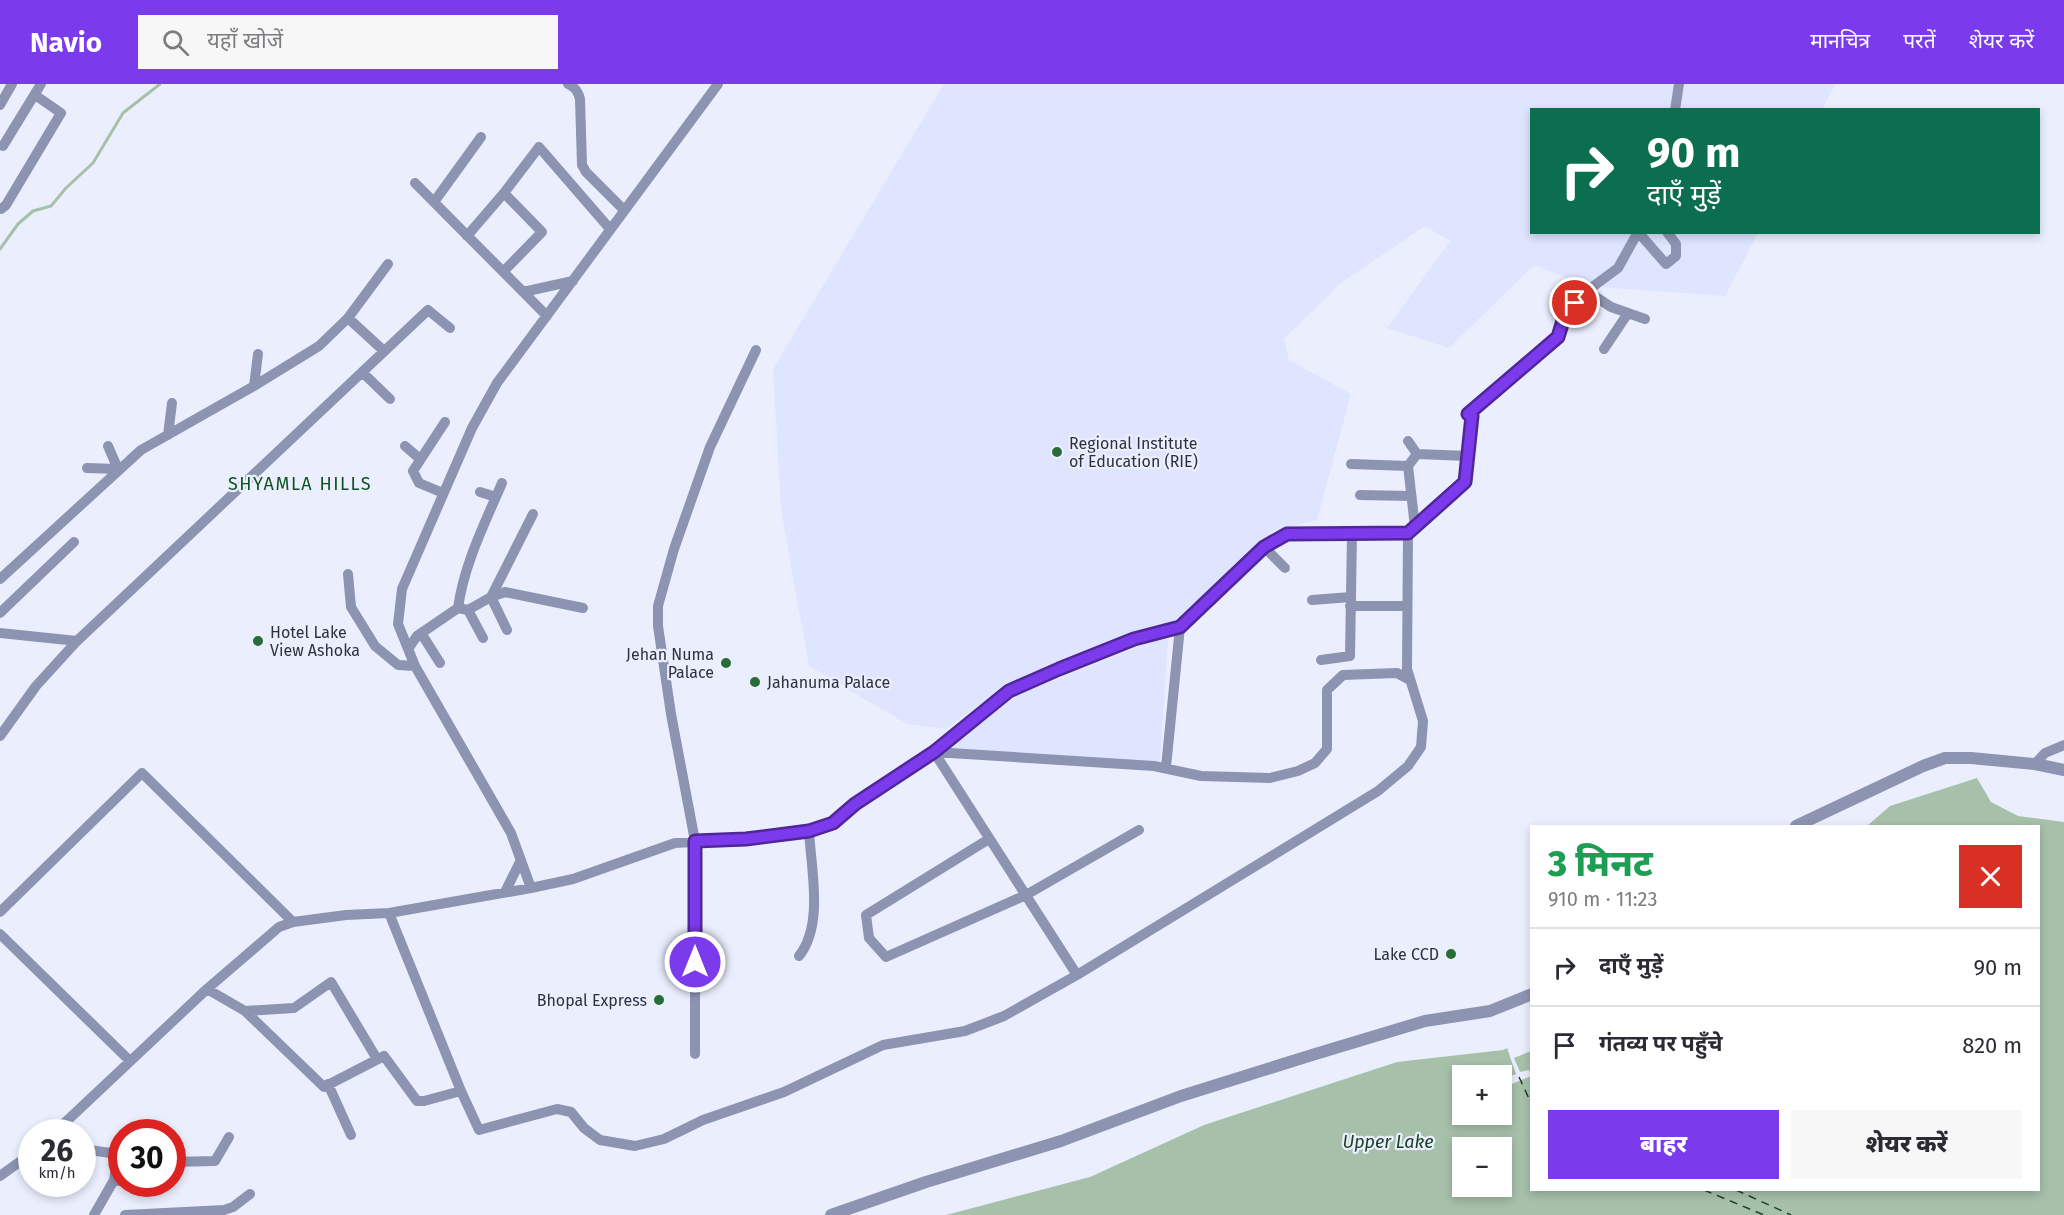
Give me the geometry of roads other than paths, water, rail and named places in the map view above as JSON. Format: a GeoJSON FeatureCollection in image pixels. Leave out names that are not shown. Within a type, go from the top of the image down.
{"type":"FeatureCollection","features":[{"type":"Feature","properties":{"kind":"street"},"geometry":{"type":"LineString","coordinates":[[0,105],[12,84]]}},
{"type":"Feature","properties":{"kind":"street"},"geometry":{"type":"LineString","coordinates":[[568,84],[579,93],[582,165],[624,210]]}},
{"type":"Feature","properties":{"kind":"street"},"geometry":{"type":"LineString","coordinates":[[531,888],[511,833],[415,666],[398,624],[402,589],[472,428],[498,383],[718,84]]}},
{"type":"Feature","properties":{"kind":"street"},"geometry":{"type":"LineString","coordinates":[[1675,108],[1679,84]]}},
{"type":"Feature","properties":{"kind":"street"},"geometry":{"type":"LineString","coordinates":[[1,209],[6,205],[61,113],[36,88],[3,146]]}},
{"type":"Feature","properties":{"kind":"street"},"geometry":{"type":"LineString","coordinates":[[434,202],[481,137]]}},
{"type":"Feature","properties":{"kind":"street"},"geometry":{"type":"LineString","coordinates":[[467,236],[540,147],[610,229]]}},
{"type":"Feature","properties":{"kind":"street"},"geometry":{"type":"LineString","coordinates":[[415,183],[547,316]]}},
{"type":"Feature","properties":{"kind":"street"},"geometry":{"type":"LineString","coordinates":[[503,273],[542,232],[504,192]]}},
{"type":"Feature","properties":{"kind":"street"},"geometry":{"type":"LineString","coordinates":[[69,1119],[207,989],[279,927],[293,922],[346,915],[389,914],[531,888],[573,879],[675,843],[746,839],[809,831],[833,823],[855,804],[934,752],[1009,691],[1134,639],[1180,627],[1264,547],[1287,534],[1411,530],[1465,482],[1472,416],[1468,414],[1558,337],[1566,311],[1617,268],[1637,234]]}},
{"type":"Feature","properties":{"kind":"street"},"geometry":{"type":"LineString","coordinates":[[1640,234],[1666,264],[1676,256],[1676,244],[1668,234]]}},
{"type":"Feature","properties":{"kind":"street"},"geometry":{"type":"LineString","coordinates":[[0,579],[141,450],[319,346],[348,318],[388,264]]}},
{"type":"Feature","properties":{"kind":"street"},"geometry":{"type":"LineString","coordinates":[[523,292],[573,281]]}},
{"type":"Feature","properties":{"kind":"street"},"geometry":{"type":"LineString","coordinates":[[1587,291],[1611,307],[1645,319]]}},
{"type":"Feature","properties":{"kind":"street"},"geometry":{"type":"LineString","coordinates":[[1575,303],[1590,315]]}},
{"type":"Feature","properties":{"kind":"street"},"geometry":{"type":"LineString","coordinates":[[0,736],[36,686],[77,641],[428,310],[450,328]]}},
{"type":"Feature","properties":{"kind":"street"},"geometry":{"type":"LineString","coordinates":[[1604,349],[1628,313]]}},
{"type":"Feature","properties":{"kind":"street"},"geometry":{"type":"LineString","coordinates":[[348,318],[384,351]]}},
{"type":"Feature","properties":{"kind":"street"},"geometry":{"type":"LineString","coordinates":[[695,1054],[695,841],[671,714],[658,626],[658,606],[674,549],[710,447],[756,350]]}},
{"type":"Feature","properties":{"kind":"street"},"geometry":{"type":"LineString","coordinates":[[254,386],[258,354]]}},
{"type":"Feature","properties":{"kind":"street"},"geometry":{"type":"LineString","coordinates":[[362,372],[390,399]]}},
{"type":"Feature","properties":{"kind":"street"},"geometry":{"type":"LineString","coordinates":[[168,435],[172,403]]}},
{"type":"Feature","properties":{"kind":"street"},"geometry":{"type":"LineString","coordinates":[[443,493],[419,483],[413,471],[445,422]]}},
{"type":"Feature","properties":{"kind":"street"},"geometry":{"type":"LineString","coordinates":[[1408,441],[1417,454]]}},
{"type":"Feature","properties":{"kind":"street"},"geometry":{"type":"LineString","coordinates":[[108,446],[118,469]]}},
{"type":"Feature","properties":{"kind":"street"},"geometry":{"type":"LineString","coordinates":[[405,446],[420,459]]}},
{"type":"Feature","properties":{"kind":"street"},"geometry":{"type":"LineString","coordinates":[[1417,454],[1468,456]]}},
{"type":"Feature","properties":{"kind":"street"},"geometry":{"type":"LineString","coordinates":[[389,914],[479,1130],[557,1109],[565,1109],[600,1140],[635,1146],[664,1139],[703,1120],[783,1092],[883,1045],[965,1031],[1004,1016],[1077,975],[1378,791],[1408,766],[1421,747],[1423,721],[1407,669],[1407,606],[1411,530],[1408,466],[1417,454]]}},
{"type":"Feature","properties":{"kind":"street"},"geometry":{"type":"LineString","coordinates":[[1351,464],[1408,466]]}},
{"type":"Feature","properties":{"kind":"street"},"geometry":{"type":"LineString","coordinates":[[87,468],[118,469]]}},
{"type":"Feature","properties":{"kind":"street"},"geometry":{"type":"LineString","coordinates":[[483,638],[463,609],[464,578],[474,548],[502,483]]}},
{"type":"Feature","properties":{"kind":"street"},"geometry":{"type":"LineString","coordinates":[[480,492],[496,497]]}},
{"type":"Feature","properties":{"kind":"street"},"geometry":{"type":"LineString","coordinates":[[1360,495],[1411,496]]}},
{"type":"Feature","properties":{"kind":"street"},"geometry":{"type":"LineString","coordinates":[[491,597],[533,514]]}},
{"type":"Feature","properties":{"kind":"street"},"geometry":{"type":"LineString","coordinates":[[1321,660],[1350,656],[1352,533]]}},
{"type":"Feature","properties":{"kind":"street"},"geometry":{"type":"LineString","coordinates":[[0,613],[74,542]]}},
{"type":"Feature","properties":{"kind":"street"},"geometry":{"type":"LineString","coordinates":[[1264,547],[1285,568]]}},
{"type":"Feature","properties":{"kind":"street"},"geometry":{"type":"LineString","coordinates":[[348,574],[351,607],[375,646],[398,665],[415,666]]}},
{"type":"Feature","properties":{"kind":"street"},"geometry":{"type":"LineString","coordinates":[[408,649],[421,633],[463,609],[505,592],[583,608]]}},
{"type":"Feature","properties":{"kind":"street"},"geometry":{"type":"LineString","coordinates":[[491,597],[507,630]]}},
{"type":"Feature","properties":{"kind":"street"},"geometry":{"type":"LineString","coordinates":[[1312,600],[1407,606]]}},
{"type":"Feature","properties":{"kind":"street"},"geometry":{"type":"LineString","coordinates":[[1166,767],[1180,627]]}},
{"type":"Feature","properties":{"kind":"street"},"geometry":{"type":"LineString","coordinates":[[0,633],[77,641]]}},
{"type":"Feature","properties":{"kind":"street"},"geometry":{"type":"LineString","coordinates":[[421,633],[441,663]]}},
{"type":"Feature","properties":{"kind":"street"},"geometry":{"type":"LineString","coordinates":[[934,752],[1166,767],[1201,776],[1270,778],[1298,771],[1315,762],[1327,749],[1327,690],[1343,675],[1397,673],[1410,680]]}},
{"type":"Feature","properties":{"kind":"street"},"geometry":{"type":"LineString","coordinates":[[2035,764],[2045,753],[2064,745]]}},
{"type":"Feature","properties":{"kind":"street"},"geometry":{"type":"LineString","coordinates":[[934,752],[1077,975]]}},
{"type":"Feature","properties":{"kind":"street"},"geometry":{"type":"LineString","coordinates":[[1798,825],[1923,766],[1945,758],[2035,764],[2064,770]]}},
{"type":"Feature","properties":{"kind":"street"},"geometry":{"type":"LineString","coordinates":[[0,912],[142,773],[293,922]]}},
{"type":"Feature","properties":{"kind":"street"},"geometry":{"type":"LineString","coordinates":[[989,839],[866,915],[869,938],[886,957],[1026,895],[1139,830]]}},
{"type":"Feature","properties":{"kind":"street"},"geometry":{"type":"LineString","coordinates":[[800,956],[814,920],[809,831]]}},
{"type":"Feature","properties":{"kind":"street"},"geometry":{"type":"LineString","coordinates":[[505,892],[521,860]]}},
{"type":"Feature","properties":{"kind":"street"},"geometry":{"type":"LineString","coordinates":[[0,934],[130,1061]]}},
{"type":"Feature","properties":{"kind":"street"},"geometry":{"type":"LineString","coordinates":[[245,1011],[294,1008],[331,982],[377,1059]]}},
{"type":"Feature","properties":{"kind":"street"},"geometry":{"type":"LineString","coordinates":[[207,989],[245,1011],[324,1087],[384,1056],[417,1101],[461,1091]]}},
{"type":"Feature","properties":{"kind":"street"},"geometry":{"type":"LineString","coordinates":[[831,1215],[926,1182],[1060,1141],[1181,1096],[1311,1055],[1425,1021],[1490,1011],[1530,995]]}},
{"type":"Feature","properties":{"kind":"street"},"geometry":{"type":"LineString","coordinates":[[328,1084],[351,1135]]}},
{"type":"Feature","properties":{"kind":"street"},"geometry":{"type":"LineString","coordinates":[[186,1162],[215,1161],[229,1137]]}},
{"type":"Feature","properties":{"kind":"street"},"geometry":{"type":"LineString","coordinates":[[0,1176],[18,1162]]}},
{"type":"Feature","properties":{"kind":"street"},"geometry":{"type":"LineString","coordinates":[[125,1215],[224,1213],[250,1194]]}},
{"type":"Feature","properties":{"kind":"street"},"geometry":{"type":"LineString","coordinates":[[94,1215],[108,1195]]}},
{"type":"Feature","properties":{"kind":"water","name":"Upper Lake"},"geometry":{"type":"Polygon","coordinates":[[[1977,778],[1991,802],[2018,816],[2064,822],[2064,1215],[946,1215],[1090,1177],[1204,1125],[1397,1062],[1503,1050],[1530,1037],[1530,1191],[2040,1191],[2040,825],[1868,825],[1890,806],[1977,778]]]}},
{"type":"Feature","properties":{"kind":"waterway"},"geometry":{"type":"LineString","coordinates":[[0,249],[18,224],[33,211],[51,206],[66,188],[93,163],[123,113],[160,84]]}},
{"type":"Feature","properties":{"kind":"place","name":"Regional Institute of Education (RIE)"},"geometry":{"type":"Point","coordinates":[1057,452]}},
{"type":"Feature","properties":{"kind":"place","name":"Hotel Lake View Ashoka"},"geometry":{"type":"Point","coordinates":[258,641]}},
{"type":"Feature","properties":{"kind":"place","name":"Jehan Numa Palace"},"geometry":{"type":"Point","coordinates":[726,663]}},
{"type":"Feature","properties":{"kind":"place","name":"Jahanuma Palace"},"geometry":{"type":"Point","coordinates":[755,682]}},
{"type":"Feature","properties":{"kind":"place","name":"Lake CCD"},"geometry":{"type":"Point","coordinates":[1451,954]}},
{"type":"Feature","properties":{"kind":"place","name":"Bhopal Express"},"geometry":{"type":"Point","coordinates":[659,1000]}},
{"type":"Feature","properties":{"kind":"district","name":"SHYAMLA HILLS"},"geometry":{"type":"Point","coordinates":[300,484]}}]}
